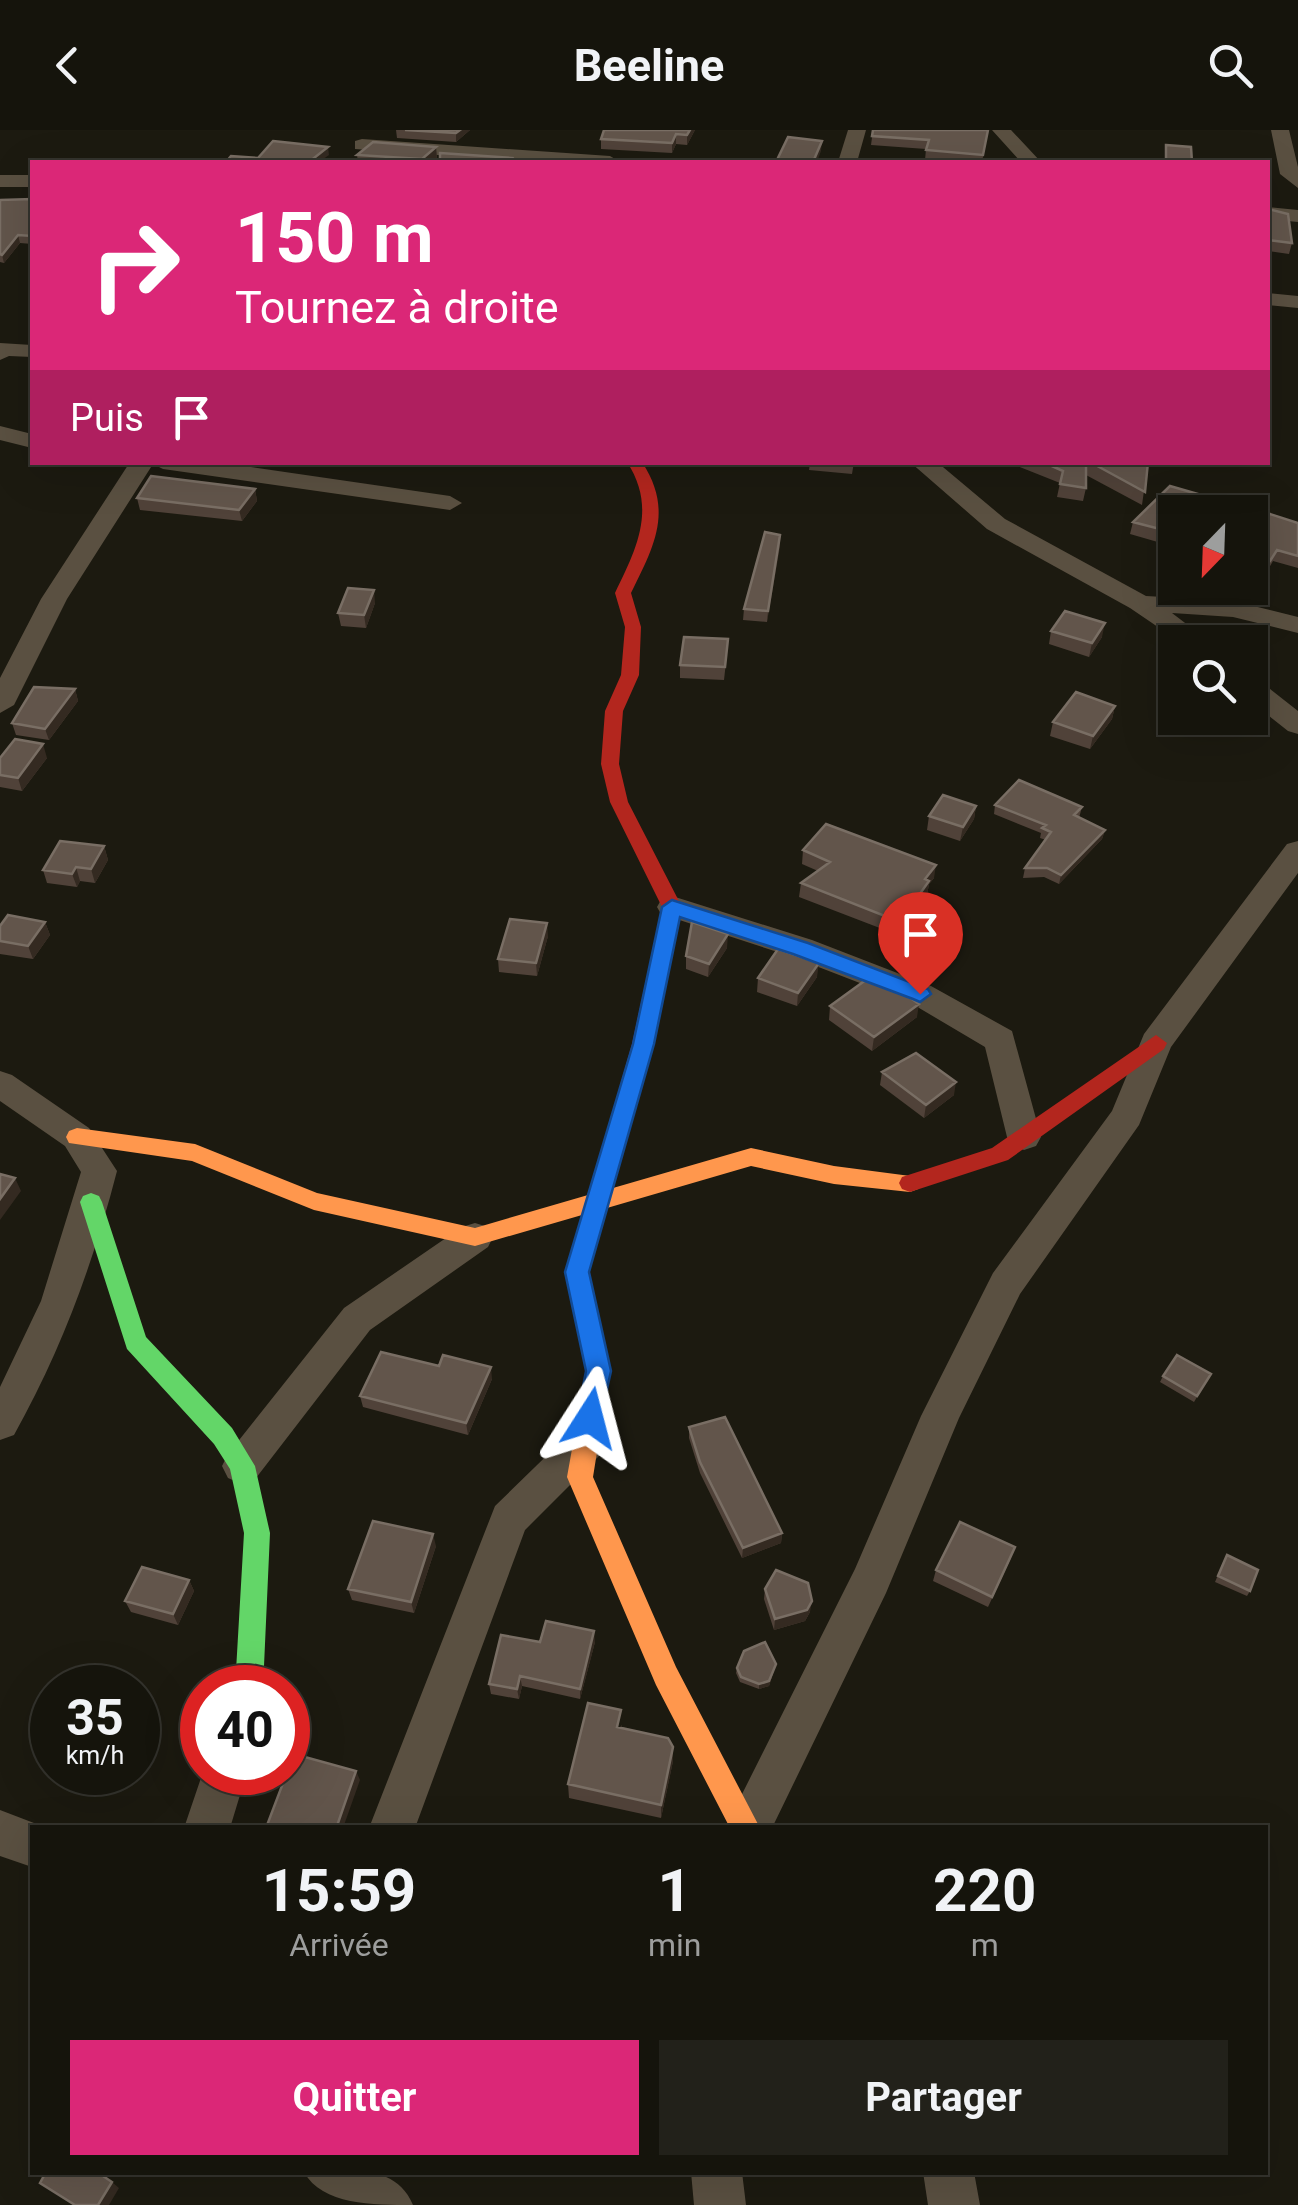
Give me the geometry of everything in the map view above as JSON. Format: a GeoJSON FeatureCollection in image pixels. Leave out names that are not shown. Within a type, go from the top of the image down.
{"type":"FeatureCollection","features":[{"type":"Feature","properties":{"kind":"street"},"geometry":{"type":"LineString","coordinates":[[346,160],[377,130]]}},
{"type":"Feature","properties":{"kind":"street"},"geometry":{"type":"LineString","coordinates":[[849,160],[857,130]]}},
{"type":"Feature","properties":{"kind":"street"},"geometry":{"type":"LineString","coordinates":[[1280,130],[1290,174],[1298,182]]}},
{"type":"Feature","properties":{"kind":"street"},"geometry":{"type":"LineString","coordinates":[[997,135],[1029,160]]}},
{"type":"Feature","properties":{"kind":"street"},"geometry":{"type":"LineString","coordinates":[[362,145],[597,160]]}},
{"type":"Feature","properties":{"kind":"street"},"geometry":{"type":"LineString","coordinates":[[0,180],[30,181]]}},
{"type":"Feature","properties":{"kind":"street"},"geometry":{"type":"LineString","coordinates":[[1270,213],[1298,216]]}},
{"type":"Feature","properties":{"kind":"street"},"geometry":{"type":"LineString","coordinates":[[1270,299],[1298,302]]}},
{"type":"Feature","properties":{"kind":"street"},"geometry":{"type":"LineString","coordinates":[[0,353],[4,349],[30,351]]}},
{"type":"Feature","properties":{"kind":"street"},"geometry":{"type":"LineString","coordinates":[[0,433],[30,440]]}},
{"type":"Feature","properties":{"kind":"street"},"geometry":{"type":"LineString","coordinates":[[0,705],[54,599],[140,465]]}},
{"type":"Feature","properties":{"kind":"street"},"geometry":{"type":"LineString","coordinates":[[184,465],[450,503]]}},
{"type":"Feature","properties":{"kind":"street"},"geometry":{"type":"LineString","coordinates":[[636,465],[650,483],[656,523],[623,593],[633,627],[630,675],[610,729],[610,764],[619,802],[672,907],[643,1044],[577,1272],[598,1371],[580,1477],[666,1676],[745,1825]]}},
{"type":"Feature","properties":{"kind":"street"},"geometry":{"type":"LineString","coordinates":[[926,465],[996,524],[1139,602],[1172,625]]}},
{"type":"Feature","properties":{"kind":"street"},"geometry":{"type":"LineString","coordinates":[[1139,602],[1233,609],[1298,625]]}},
{"type":"Feature","properties":{"kind":"street"},"geometry":{"type":"LineString","coordinates":[[1268,700],[1294,718]]}},
{"type":"Feature","properties":{"kind":"street"},"geometry":{"type":"LineString","coordinates":[[748,1825],[871,1579],[940,1416],[1006,1284],[1127,1116],[1156,1043],[1298,852]]}},
{"type":"Feature","properties":{"kind":"street"},"geometry":{"type":"LineString","coordinates":[[672,907],[800,948],[920,994],[1000,1040],[1024,1137]]}},
{"type":"Feature","properties":{"kind":"street"},"geometry":{"type":"LineString","coordinates":[[242,1466],[356,1319],[476,1236],[751,1157],[834,1175],[915,1184],[1000,1154],[1156,1043]]}},
{"type":"Feature","properties":{"kind":"street"},"geometry":{"type":"LineString","coordinates":[[0,1084],[77,1137],[98,1171],[78,1256],[30,1374],[0,1423]]}},
{"type":"Feature","properties":{"kind":"street"},"geometry":{"type":"LineString","coordinates":[[77,1137],[195,1153],[314,1201],[476,1236]]}},
{"type":"Feature","properties":{"kind":"street"},"geometry":{"type":"LineString","coordinates":[[91,1202],[136,1342],[224,1436],[242,1466],[257,1533],[250,1665]]}},
{"type":"Feature","properties":{"kind":"street"},"geometry":{"type":"LineString","coordinates":[[393,1825],[509,1519],[586,1444]]}},
{"type":"Feature","properties":{"kind":"street"},"geometry":{"type":"LineString","coordinates":[[208,1825],[218,1795]]}},
{"type":"Feature","properties":{"kind":"street"},"geometry":{"type":"LineString","coordinates":[[0,1832],[30,1843]]}},
{"type":"Feature","properties":{"kind":"street"},"geometry":{"type":"LineString","coordinates":[[334,2175],[387,2205]]}},
{"type":"Feature","properties":{"kind":"street"},"geometry":{"type":"LineString","coordinates":[[716,2175],[720,2205]]}},
{"type":"Feature","properties":{"kind":"street"},"geometry":{"type":"LineString","coordinates":[[949,2175],[954,2205]]}},
{"type":"Feature","properties":{"kind":"building"},"geometry":{"type":"Polygon","coordinates":[[[405,130],[460,130],[456,133],[405,130]]]}},
{"type":"Feature","properties":{"kind":"building"},"geometry":{"type":"Polygon","coordinates":[[[604,130],[690,130],[687,135],[676,134],[672,143],[601,139],[604,130]]]}},
{"type":"Feature","properties":{"kind":"building"},"geometry":{"type":"Polygon","coordinates":[[[873,130],[988,130],[983,155],[926,150],[929,140],[872,136],[873,130]]]}},
{"type":"Feature","properties":{"kind":"building"},"geometry":{"type":"Polygon","coordinates":[[[788,137],[822,141],[814,160],[777,160],[788,137]]]}},
{"type":"Feature","properties":{"kind":"building"},"geometry":{"type":"Polygon","coordinates":[[[273,141],[328,147],[312,160],[228,160],[231,156],[258,158],[273,141]]]}},
{"type":"Feature","properties":{"kind":"building"},"geometry":{"type":"Polygon","coordinates":[[[373,142],[436,147],[422,159],[357,155],[373,142]]]}},
{"type":"Feature","properties":{"kind":"building"},"geometry":{"type":"Polygon","coordinates":[[[1166,145],[1191,147],[1192,160],[1166,160],[1166,145]]]}},
{"type":"Feature","properties":{"kind":"building"},"geometry":{"type":"Polygon","coordinates":[[[440,153],[512,158],[510,160],[440,160],[440,153]]]}},
{"type":"Feature","properties":{"kind":"building"},"geometry":{"type":"Polygon","coordinates":[[[30,199],[30,236],[18,235],[2,255],[0,254],[0,200],[30,199]]]}},
{"type":"Feature","properties":{"kind":"building"},"geometry":{"type":"Polygon","coordinates":[[[1270,210],[1288,214],[1292,243],[1270,240],[1270,210]]]}},
{"type":"Feature","properties":{"kind":"building"},"geometry":{"type":"Polygon","coordinates":[[[1050,465],[1086,465],[1086,488],[1060,484],[1063,471],[1050,465]]]}},
{"type":"Feature","properties":{"kind":"building"},"geometry":{"type":"Polygon","coordinates":[[[1096,465],[1148,465],[1145,492],[1096,465]]]}},
{"type":"Feature","properties":{"kind":"building"},"geometry":{"type":"Polygon","coordinates":[[[151,476],[255,489],[239,510],[137,498],[151,476]]]}},
{"type":"Feature","properties":{"kind":"building"},"geometry":{"type":"Polygon","coordinates":[[[1170,486],[1201,495],[1161,495],[1170,486]]]}},
{"type":"Feature","properties":{"kind":"building"},"geometry":{"type":"Polygon","coordinates":[[[1158,498],[1158,529],[1133,522],[1158,498]]]}},
{"type":"Feature","properties":{"kind":"building"},"geometry":{"type":"Polygon","coordinates":[[[1268,513],[1298,523],[1298,556],[1277,550],[1270,561],[1268,513]]]}},
{"type":"Feature","properties":{"kind":"building"},"geometry":{"type":"Polygon","coordinates":[[[765,532],[780,535],[768,611],[744,609],[765,532]]]}},
{"type":"Feature","properties":{"kind":"building"},"geometry":{"type":"Polygon","coordinates":[[[348,588],[374,590],[364,615],[338,613],[348,588]]]}},
{"type":"Feature","properties":{"kind":"building"},"geometry":{"type":"Polygon","coordinates":[[[1065,611],[1105,623],[1092,643],[1051,631],[1065,611]]]}},
{"type":"Feature","properties":{"kind":"building"},"geometry":{"type":"Polygon","coordinates":[[[684,637],[728,639],[725,667],[680,665],[684,637]]]}},
{"type":"Feature","properties":{"kind":"building"},"geometry":{"type":"Polygon","coordinates":[[[34,687],[75,689],[45,729],[12,723],[34,687]]]}},
{"type":"Feature","properties":{"kind":"building"},"geometry":{"type":"Polygon","coordinates":[[[1076,692],[1115,706],[1093,736],[1053,722],[1076,692]]]}},
{"type":"Feature","properties":{"kind":"building"},"geometry":{"type":"Polygon","coordinates":[[[15,739],[43,744],[18,778],[0,775],[0,758],[15,739]]]}},
{"type":"Feature","properties":{"kind":"building"},"geometry":{"type":"Polygon","coordinates":[[[1019,780],[1082,807],[1074,815],[1105,830],[1061,875],[1047,868],[1025,868],[1051,832],[1042,828],[1046,825],[995,805],[1019,780]]]}},
{"type":"Feature","properties":{"kind":"building"},"geometry":{"type":"Polygon","coordinates":[[[943,795],[976,806],[963,827],[929,816],[943,795]]]}},
{"type":"Feature","properties":{"kind":"building"},"geometry":{"type":"Polygon","coordinates":[[[826,824],[936,865],[900,922],[801,883],[830,862],[803,850],[826,824]]]}},
{"type":"Feature","properties":{"kind":"building"},"geometry":{"type":"Polygon","coordinates":[[[60,841],[104,846],[91,869],[76,867],[72,874],[43,870],[60,841]]]}},
{"type":"Feature","properties":{"kind":"building"},"geometry":{"type":"Polygon","coordinates":[[[8,915],[45,922],[28,946],[0,941],[0,926],[8,915]]]}},
{"type":"Feature","properties":{"kind":"building"},"geometry":{"type":"Polygon","coordinates":[[[510,919],[547,923],[536,963],[498,959],[510,919]]]}},
{"type":"Feature","properties":{"kind":"building"},"geometry":{"type":"Polygon","coordinates":[[[692,922],[728,934],[709,964],[686,956],[692,922]]]}},
{"type":"Feature","properties":{"kind":"building"},"geometry":{"type":"Polygon","coordinates":[[[778,949],[819,963],[798,993],[758,978],[778,949]]]}},
{"type":"Feature","properties":{"kind":"building"},"geometry":{"type":"Polygon","coordinates":[[[870,977],[892,985],[919,1004],[874,1037],[830,1006],[870,977]]]}},
{"type":"Feature","properties":{"kind":"building"},"geometry":{"type":"Polygon","coordinates":[[[916,1053],[956,1082],[926,1105],[882,1072],[916,1053]]]}},
{"type":"Feature","properties":{"kind":"building"},"geometry":{"type":"Polygon","coordinates":[[[0,1174],[15,1178],[0,1199],[0,1174]]]}},
{"type":"Feature","properties":{"kind":"building"},"geometry":{"type":"Polygon","coordinates":[[[381,1352],[439,1366],[443,1355],[491,1367],[466,1423],[360,1396],[381,1352]]]}},
{"type":"Feature","properties":{"kind":"building"},"geometry":{"type":"Polygon","coordinates":[[[1177,1355],[1211,1374],[1197,1396],[1163,1376],[1177,1355]]]}},
{"type":"Feature","properties":{"kind":"building"},"geometry":{"type":"Polygon","coordinates":[[[725,1417],[782,1533],[743,1548],[700,1462],[689,1427],[725,1417]]]}},
{"type":"Feature","properties":{"kind":"building"},"geometry":{"type":"Polygon","coordinates":[[[373,1521],[433,1534],[411,1602],[348,1589],[373,1521]]]}},
{"type":"Feature","properties":{"kind":"building"},"geometry":{"type":"Polygon","coordinates":[[[960,1522],[1015,1547],[992,1597],[936,1570],[960,1522]]]}},
{"type":"Feature","properties":{"kind":"building"},"geometry":{"type":"Polygon","coordinates":[[[1227,1555],[1258,1570],[1250,1591],[1218,1576],[1227,1555]]]}},
{"type":"Feature","properties":{"kind":"building"},"geometry":{"type":"Polygon","coordinates":[[[142,1567],[189,1580],[173,1614],[125,1601],[142,1567]]]}},
{"type":"Feature","properties":{"kind":"building"},"geometry":{"type":"Polygon","coordinates":[[[776,1570],[808,1583],[812,1601],[807,1610],[775,1619],[765,1589],[776,1570]]]}},
{"type":"Feature","properties":{"kind":"building"},"geometry":{"type":"Polygon","coordinates":[[[546,1621],[594,1631],[580,1689],[520,1676],[517,1689],[489,1684],[501,1635],[540,1642],[546,1621]]]}},
{"type":"Feature","properties":{"kind":"building"},"geometry":{"type":"Polygon","coordinates":[[[765,1642],[776,1664],[769,1681],[759,1684],[741,1677],[737,1668],[744,1651],[765,1642]]]}},
{"type":"Feature","properties":{"kind":"building"},"geometry":{"type":"Polygon","coordinates":[[[588,1703],[621,1710],[617,1727],[668,1738],[673,1747],[661,1805],[568,1784],[588,1703]]]}},
{"type":"Feature","properties":{"kind":"building"},"geometry":{"type":"Polygon","coordinates":[[[310,1758],[356,1771],[338,1823],[345,1825],[267,1825],[278,1795],[310,1795],[310,1758]]]}},
{"type":"Feature","properties":{"kind":"building"},"geometry":{"type":"Polygon","coordinates":[[[44,2175],[102,2175],[112,2182],[98,2205],[75,2205],[40,2183],[44,2175]]]}},
{"type":"Feature","properties":{"kind":"traffic: fast"},"geometry":{"type":"LineString","coordinates":[[91,1202],[136,1342],[223,1436],[242,1466],[257,1533],[250,1665]]}},
{"type":"Feature","properties":{"kind":"traffic: slow"},"geometry":{"type":"LineString","coordinates":[[77,1137],[195,1153],[314,1201],[475,1237],[751,1157],[834,1175],[910,1183]]}},
{"type":"Feature","properties":{"kind":"traffic: slow"},"geometry":{"type":"LineString","coordinates":[[604,1179],[577,1272],[598,1371],[580,1477],[666,1676],[744,1825]]}},
{"type":"Feature","properties":{"kind":"traffic: jam"},"geometry":{"type":"LineString","coordinates":[[604,1179],[643,1044],[672,907],[619,802],[610,764],[614,711],[630,675],[633,627],[623,593],[646,543],[652,511],[651,495],[636,465]]}},
{"type":"Feature","properties":{"kind":"traffic: jam"},"geometry":{"type":"LineString","coordinates":[[910,1183],[1000,1154],[1156,1043]]}},
{"type":"Feature","properties":{"kind":"route"},"geometry":{"type":"LineString","coordinates":[[590,1418],[598,1371],[577,1272],[643,1044],[672,907],[800,948],[920,994]]}}]}
